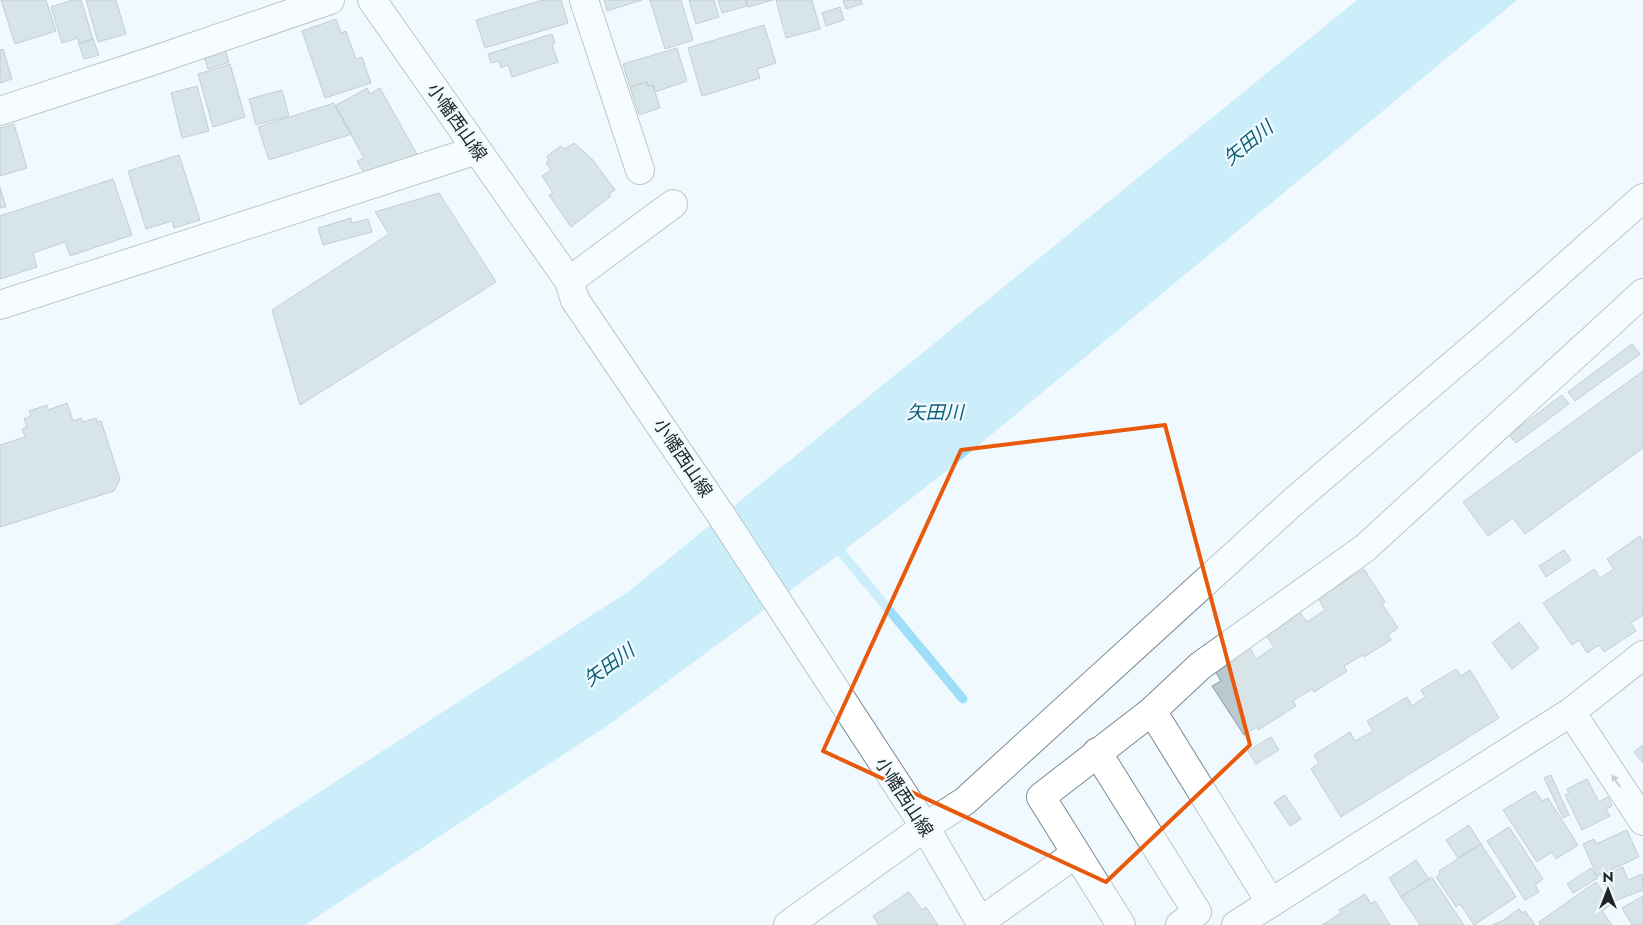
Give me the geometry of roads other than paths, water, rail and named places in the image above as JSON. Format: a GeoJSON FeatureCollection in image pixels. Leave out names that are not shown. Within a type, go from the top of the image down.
{"type":"FeatureCollection","features":[{"type":"Feature","properties":{"kind":"street"},"geometry":{"type":"LineString","coordinates":[[0,111],[330,0]]}},
{"type":"Feature","properties":{"kind":"street","name":"小幡西山線"},"geometry":{"type":"LineString","coordinates":[[372,0],[572,290],[719,512],[918,818],[981,923]]}},
{"type":"Feature","properties":{"kind":"street"},"geometry":{"type":"LineString","coordinates":[[584,0],[640,170]]}},
{"type":"Feature","properties":{"kind":"street"},"geometry":{"type":"LineString","coordinates":[[0,305],[477,150]]}},
{"type":"Feature","properties":{"kind":"street"},"geometry":{"type":"LineString","coordinates":[[788,925],[918,818],[965,801],[1294,502],[1501,324],[1643,198]]}},
{"type":"Feature","properties":{"kind":"street"},"geometry":{"type":"LineString","coordinates":[[572,290],[673,204]]}},
{"type":"Feature","properties":{"kind":"street"},"geometry":{"type":"LineString","coordinates":[[1121,925],[1041,797],[1152,711],[1200,666],[1365,548],[1643,293]]}},
{"type":"Feature","properties":{"kind":"street"},"geometry":{"type":"LineString","coordinates":[[1236,925],[1268,912],[1570,712],[1643,655]]}},
{"type":"Feature","properties":{"kind":"street"},"geometry":{"type":"LineString","coordinates":[[1152,711],[1268,912]]}},
{"type":"Feature","properties":{"kind":"street"},"geometry":{"type":"LineString","coordinates":[[1570,712],[1643,821]]}},
{"type":"Feature","properties":{"kind":"street"},"geometry":{"type":"LineString","coordinates":[[1097,752],[1196,912],[1180,925]]}},
{"type":"Feature","properties":{"kind":"street"},"geometry":{"type":"LineString","coordinates":[[981,923],[1075,854]]}},
{"type":"Feature","properties":{"kind":"water","name":"矢田川"},"geometry":{"type":"Polygon","coordinates":[[[1357,0],[1517,0],[962,459],[841,553],[614,721],[305,925],[115,925],[629,591],[1357,0]]]}},
{"type":"Feature","properties":{"kind":"waterway"},"geometry":{"type":"LineString","coordinates":[[835,545],[963,699]]}}]}
